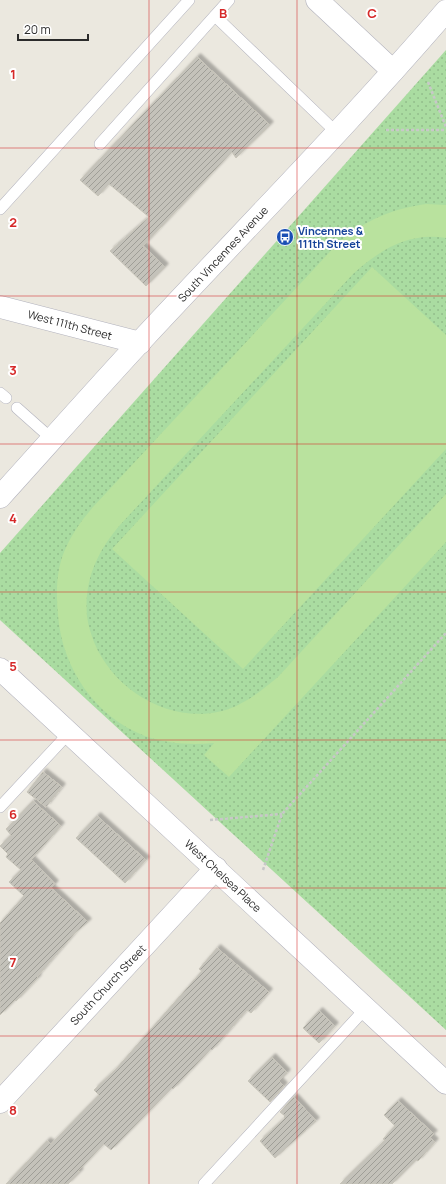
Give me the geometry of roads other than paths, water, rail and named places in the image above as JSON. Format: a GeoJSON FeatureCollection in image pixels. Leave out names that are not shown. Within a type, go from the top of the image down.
{"type":"FeatureCollection","features":[{"type":"Feature","properties":{"kind":"street"},"geometry":{"type":"LineString","coordinates":[[317,0],[393,72]]}},
{"type":"Feature","properties":{"kind":"street","name":"South Vincennes Avenue"},"geometry":{"type":"LineString","coordinates":[[0,497],[140,343],[393,72],[446,11]]}},
{"type":"Feature","properties":{"kind":"street","name":"West 111th Street"},"geometry":{"type":"LineString","coordinates":[[0,307],[140,343]]}},
{"type":"Feature","properties":{"kind":"street","name":"West Chelsea Place"},"geometry":{"type":"LineString","coordinates":[[0,669],[446,1083]]}},
{"type":"Feature","properties":{"kind":"street","name":"South Church Street"},"geometry":{"type":"LineString","coordinates":[[0,1102],[216,868]]}},
{"type":"Feature","properties":{"kind":"lane"},"geometry":{"type":"LineString","coordinates":[[0,209],[189,0]]}},
{"type":"Feature","properties":{"kind":"lane"},"geometry":{"type":"LineString","coordinates":[[100,144],[229,0]]}},
{"type":"Feature","properties":{"kind":"lane"},"geometry":{"type":"LineString","coordinates":[[215,16],[337,133]]}},
{"type":"Feature","properties":{"kind":"lane"},"geometry":{"type":"LineString","coordinates":[[17,408],[52,440]]}},
{"type":"Feature","properties":{"kind":"lane"},"geometry":{"type":"LineString","coordinates":[[0,807],[69,732]]}},
{"type":"Feature","properties":{"kind":"lane"},"geometry":{"type":"LineString","coordinates":[[204,1184],[366,1008]]}},
{"type":"Feature","properties":{"kind":"place","name":"Vincennes & 111th Street"},"geometry":{"type":"Point","coordinates":[285,237]}}]}
